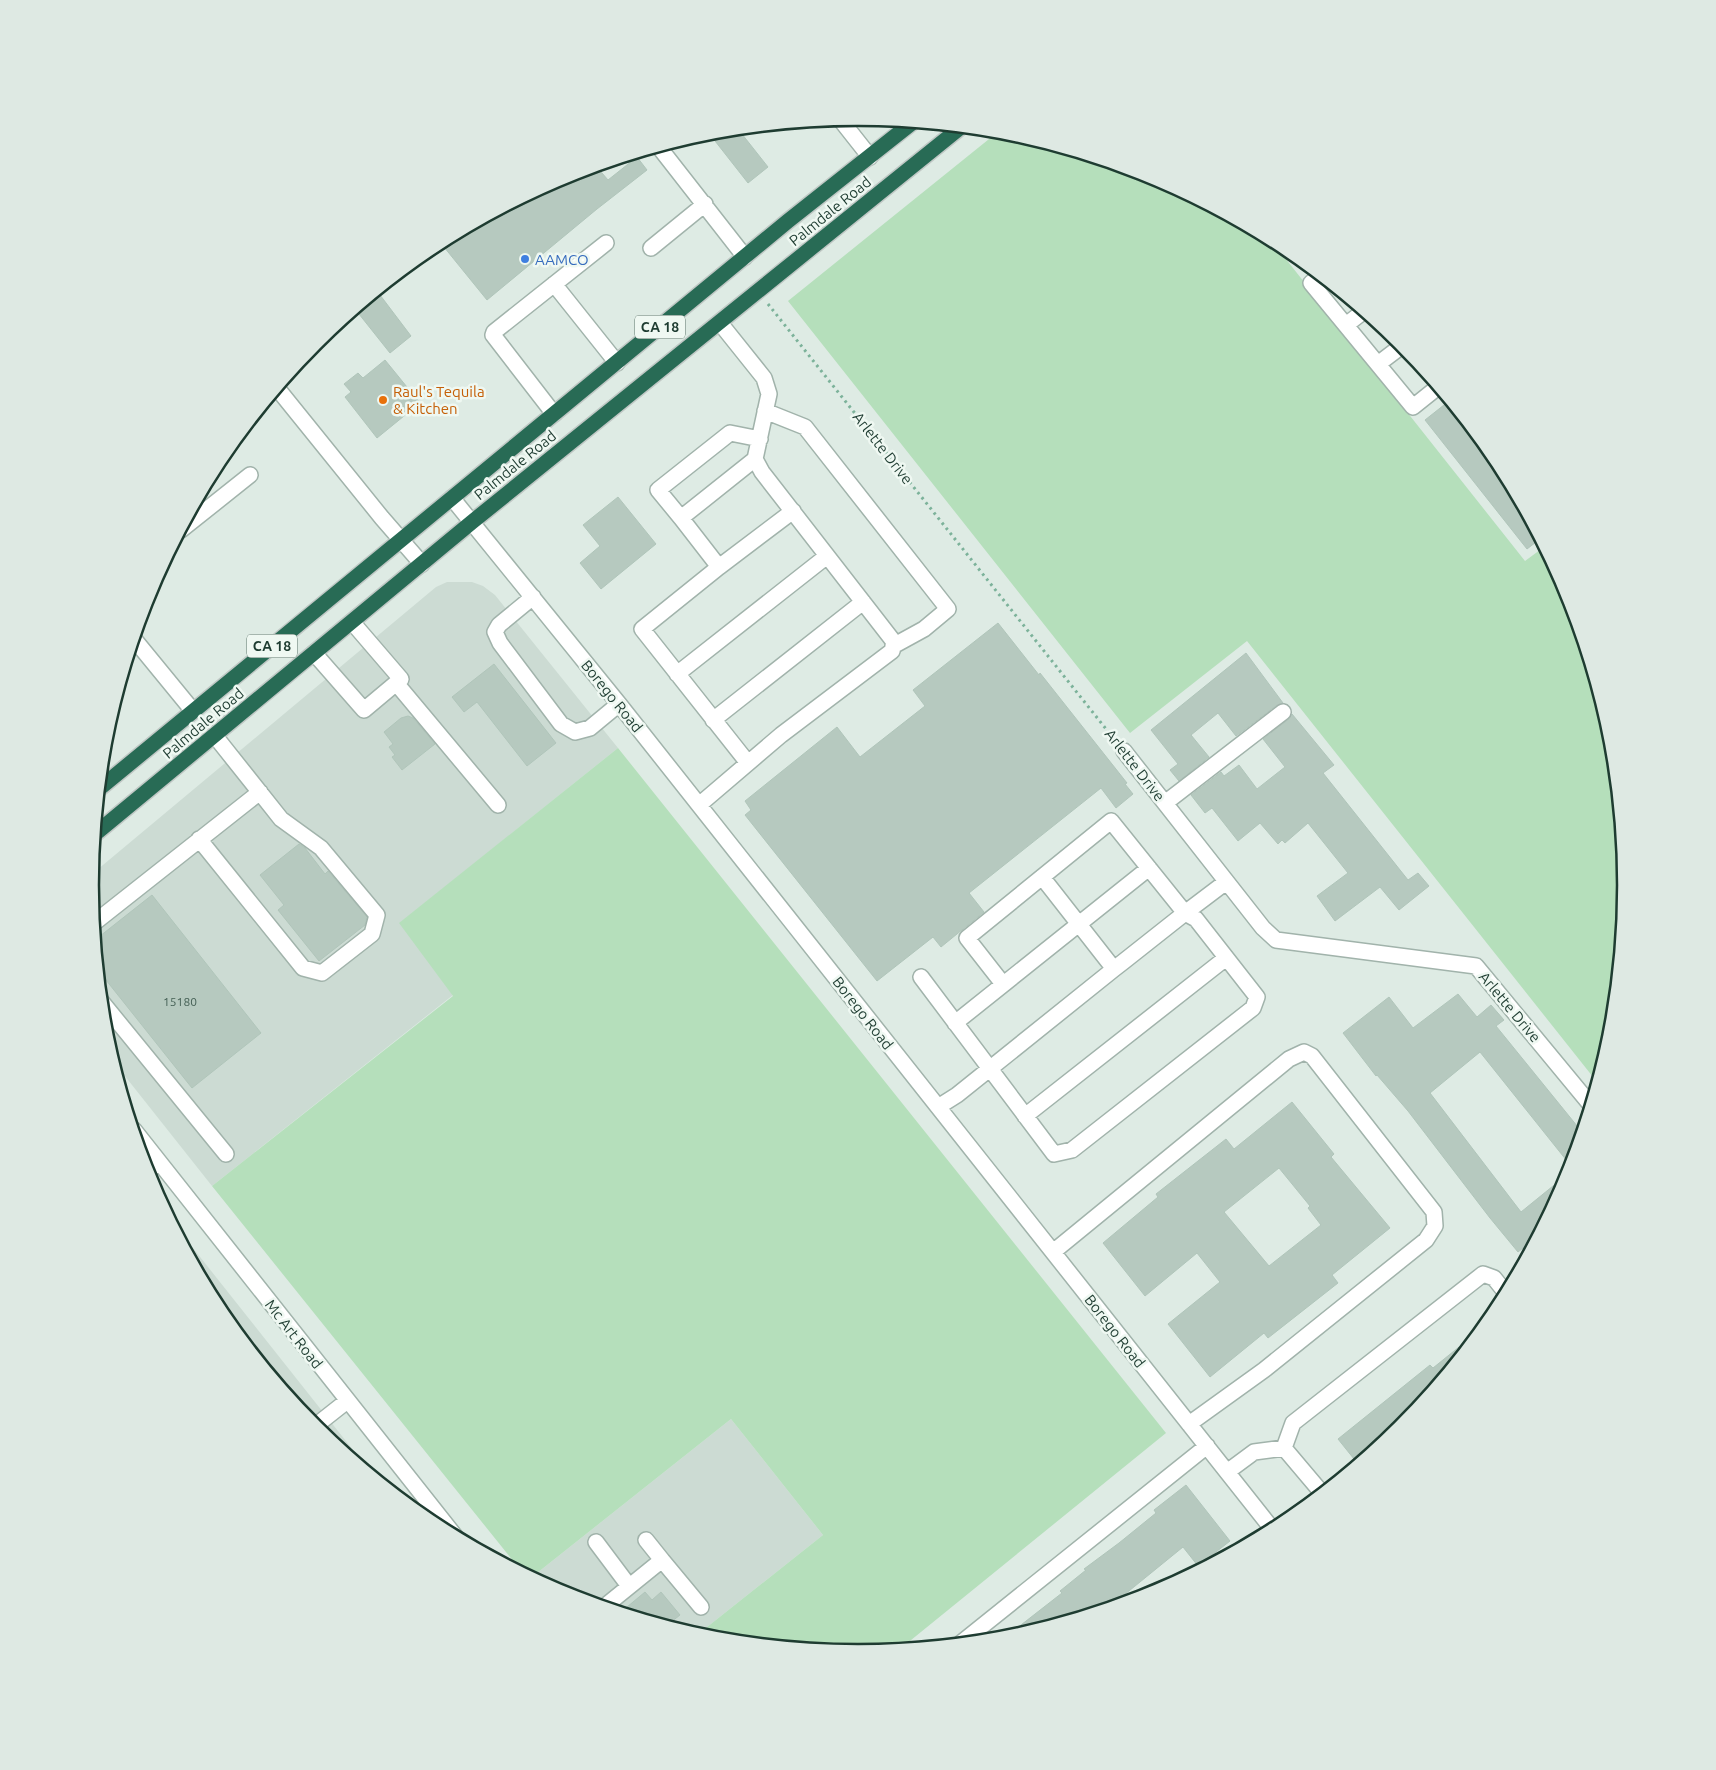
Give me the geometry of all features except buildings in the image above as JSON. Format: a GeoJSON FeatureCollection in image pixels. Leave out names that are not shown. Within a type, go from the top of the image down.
{"type":"FeatureCollection","features":[{"type":"Feature","properties":{"kind":"highway","name":"Palmdale Road"},"geometry":{"type":"LineString","coordinates":[[105,784],[745,257],[907,127]]}},
{"type":"Feature","properties":{"kind":"highway","name":"Palmdale Road"},"geometry":{"type":"LineString","coordinates":[[101,829],[472,522],[955,132]]}},
{"type":"Feature","properties":{"kind":"street"},"geometry":{"type":"LineString","coordinates":[[846,126],[870,157]]}},
{"type":"Feature","properties":{"kind":"street"},"geometry":{"type":"LineString","coordinates":[[663,152],[745,257]]}},
{"type":"Feature","properties":{"kind":"street"},"geometry":{"type":"LineString","coordinates":[[650,248],[705,204]]}},
{"type":"Feature","properties":{"kind":"street"},"geometry":{"type":"LineString","coordinates":[[554,414],[493,335],[494,332],[606,243]]}},
{"type":"Feature","properties":{"kind":"street"},"geometry":{"type":"LineString","coordinates":[[1314,279],[1311,283],[1412,407],[1433,390]]}},
{"type":"Feature","properties":{"kind":"street"},"geometry":{"type":"LineString","coordinates":[[554,284],[617,363]]}},
{"type":"Feature","properties":{"kind":"street"},"geometry":{"type":"LineString","coordinates":[[1346,325],[1360,314]]}},
{"type":"Feature","properties":{"kind":"street"},"geometry":{"type":"LineString","coordinates":[[681,518],[755,459],[760,439],[768,394],[764,378],[720,323]]}},
{"type":"Feature","properties":{"kind":"street"},"geometry":{"type":"LineString","coordinates":[[1378,364],[1397,350]]}},
{"type":"Feature","properties":{"kind":"street"},"geometry":{"type":"LineString","coordinates":[[280,392],[422,564]]}},
{"type":"Feature","properties":{"kind":"street"},"geometry":{"type":"LineString","coordinates":[[765,412],[805,426],[948,609],[924,630],[893,646]]}},
{"type":"Feature","properties":{"kind":"street"},"geometry":{"type":"LineString","coordinates":[[719,567],[658,490],[730,433],[760,439]]}},
{"type":"Feature","properties":{"kind":"street"},"geometry":{"type":"LineString","coordinates":[[699,805],[781,735],[892,651],[894,642],[762,472],[755,459]]}},
{"type":"Feature","properties":{"kind":"street"},"geometry":{"type":"LineString","coordinates":[[191,522],[250,475]]}},
{"type":"Feature","properties":{"kind":"street","name":"Borego Road"},"geometry":{"type":"LineString","coordinates":[[452,498],[619,704],[1268,1524]]}},
{"type":"Feature","properties":{"kind":"street"},"geometry":{"type":"LineString","coordinates":[[748,763],[642,629],[793,511]]}},
{"type":"Feature","properties":{"kind":"street"},"geometry":{"type":"LineString","coordinates":[[677,674],[827,556]]}},
{"type":"Feature","properties":{"kind":"street"},"geometry":{"type":"LineString","coordinates":[[533,596],[499,625],[495,632],[500,643],[561,724],[575,732],[590,728],[619,704]]}},
{"type":"Feature","properties":{"kind":"street"},"geometry":{"type":"LineString","coordinates":[[714,720],[863,602]]}},
{"type":"Feature","properties":{"kind":"street"},"geometry":{"type":"LineString","coordinates":[[352,622],[498,804]]}},
{"type":"Feature","properties":{"kind":"street"},"geometry":{"type":"LineString","coordinates":[[138,644],[193,711]]}},
{"type":"Feature","properties":{"kind":"street"},"geometry":{"type":"LineString","coordinates":[[314,653],[364,710],[398,681]]}},
{"type":"Feature","properties":{"kind":"street"},"geometry":{"type":"LineString","coordinates":[[1164,803],[1283,712]]}},
{"type":"Feature","properties":{"kind":"street"},"geometry":{"type":"LineString","coordinates":[[199,839],[303,968],[322,973],[372,934],[376,915],[321,848],[281,819],[215,736]]}},
{"type":"Feature","properties":{"kind":"street","name":"Arlette Drive"},"geometry":{"type":"LineString","coordinates":[[1124,751],[1226,882],[1263,928],[1276,940],[1476,966],[1586,1099]]}},
{"type":"Feature","properties":{"kind":"street"},"geometry":{"type":"LineString","coordinates":[[100,918],[260,792]]}},
{"type":"Feature","properties":{"kind":"street"},"geometry":{"type":"LineString","coordinates":[[921,977],[1054,1154],[1072,1150],[1253,1008],[1257,997],[1196,919],[1185,913],[1111,821],[967,938],[1003,984]]}},
{"type":"Feature","properties":{"kind":"street"},"geometry":{"type":"LineString","coordinates":[[955,1023],[1149,868]]}},
{"type":"Feature","properties":{"kind":"street"},"geometry":{"type":"LineString","coordinates":[[1042,878],[1114,969]]}},
{"type":"Feature","properties":{"kind":"street"},"geometry":{"type":"LineString","coordinates":[[938,1107],[957,1095],[1226,882]]}},
{"type":"Feature","properties":{"kind":"street"},"geometry":{"type":"LineString","coordinates":[[1025,1116],[1226,958]]}},
{"type":"Feature","properties":{"kind":"street"},"geometry":{"type":"LineString","coordinates":[[109,1011],[226,1154]]}},
{"type":"Feature","properties":{"kind":"street"},"geometry":{"type":"LineString","coordinates":[[1053,1252],[1289,1059],[1304,1052],[1312,1056],[1434,1212],[1435,1226],[1426,1240],[1264,1370],[1189,1424]]}},
{"type":"Feature","properties":{"kind":"street","name":"Mc Art Road"},"geometry":{"type":"LineString","coordinates":[[145,1144],[442,1520]]}},
{"type":"Feature","properties":{"kind":"street"},"geometry":{"type":"LineString","coordinates":[[153,1166],[159,1162]]}},
{"type":"Feature","properties":{"kind":"street"},"geometry":{"type":"LineString","coordinates":[[1284,1448],[1293,1423],[1483,1274],[1494,1278],[1502,1287]]}},
{"type":"Feature","properties":{"kind":"street"},"geometry":{"type":"LineString","coordinates":[[321,1422],[347,1401]]}},
{"type":"Feature","properties":{"kind":"street"},"geometry":{"type":"LineString","coordinates":[[970,1636],[1207,1446]]}},
{"type":"Feature","properties":{"kind":"street"},"geometry":{"type":"LineString","coordinates":[[1227,1472],[1254,1452],[1284,1448]]}},
{"type":"Feature","properties":{"kind":"street"},"geometry":{"type":"LineString","coordinates":[[1284,1448],[1318,1488]]}},
{"type":"Feature","properties":{"kind":"street"},"geometry":{"type":"LineString","coordinates":[[646,1540],[701,1607]]}},
{"type":"Feature","properties":{"kind":"street"},"geometry":{"type":"LineString","coordinates":[[596,1542],[629,1586]]}},
{"type":"Feature","properties":{"kind":"street"},"geometry":{"type":"LineString","coordinates":[[610,1602],[662,1560]]}},
{"type":"Feature","properties":{"kind":"path","name":"Arlette Drive"},"geometry":{"type":"LineString","coordinates":[[758,292],[1124,751]]}},
{"type":"Feature","properties":{"kind":"shaded area"},"geometry":{"type":"Polygon","coordinates":[[[447,582],[472,582],[483,586],[495,595],[618,748],[400,923],[453,995],[212,1186],[123,1074],[113,1033],[105,984],[100,935],[99,868],[436,587],[447,582]]]}},
{"type":"Feature","properties":{"kind":"shaded area"},"geometry":{"type":"Polygon","coordinates":[[[188,1241],[359,1458],[321,1422],[287,1386],[256,1347],[227,1307],[200,1265],[188,1241]]]}},
{"type":"Feature","properties":{"kind":"shaded area"},"geometry":{"type":"Polygon","coordinates":[[[731,1419],[823,1535],[705,1629],[614,1604],[537,1573],[731,1419]]]}},
{"type":"Feature","properties":{"kind":"green space"},"geometry":{"type":"Polygon","coordinates":[[[991,138],[1055,152],[1102,166],[1149,184],[1194,204],[1238,227],[1284,257],[1525,561],[1540,550],[1577,641],[1603,737],[1616,835],[1616,935],[1603,1033],[1592,1076],[1247,641],[1130,733],[788,301],[991,138]]]}},
{"type":"Feature","properties":{"kind":"green space"},"geometry":{"type":"Polygon","coordinates":[[[618,748],[1166,1433],[907,1643],[808,1643],[759,1638],[705,1629],[823,1535],[731,1419],[537,1573],[514,1562],[212,1186],[453,996],[399,923],[618,748]]]}},
{"type":"Feature","properties":{"kind":"place","name":"AAMCO"},"geometry":{"type":"Point","coordinates":[525,259]}},
{"type":"Feature","properties":{"kind":"place","name":"Raul's Tequila & Kitchen"},"geometry":{"type":"Point","coordinates":[383,400]}}]}
